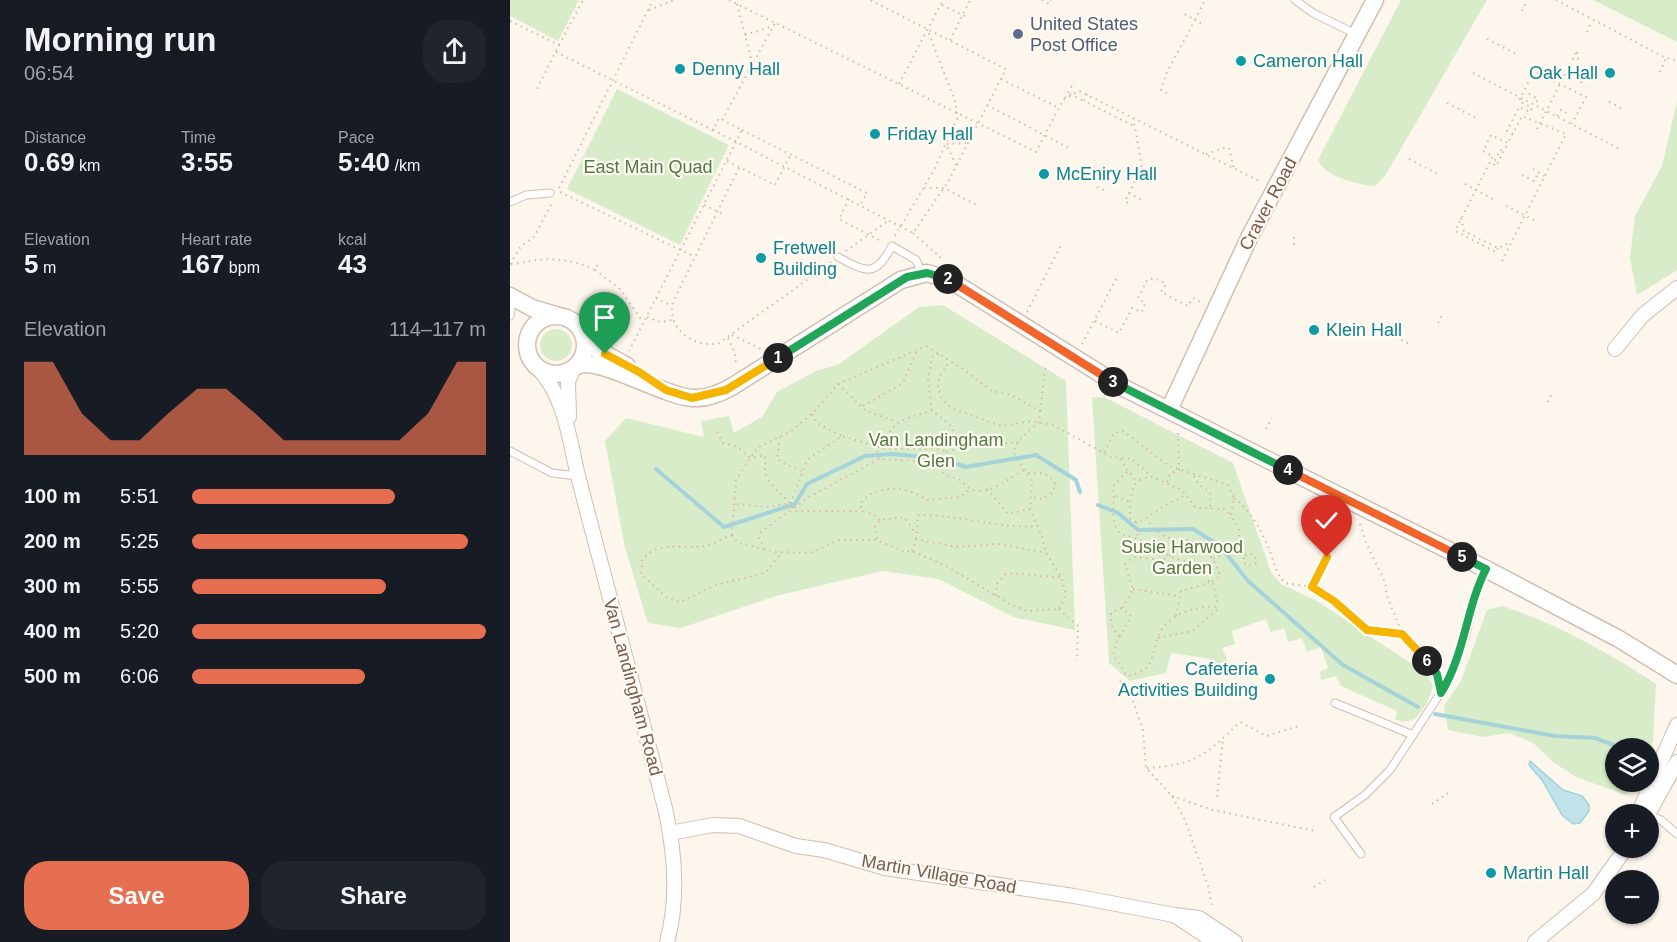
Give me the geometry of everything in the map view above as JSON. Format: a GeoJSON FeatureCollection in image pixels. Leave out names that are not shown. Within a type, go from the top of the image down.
{"type":"FeatureCollection","features":[{"type":"Feature","properties":{"kind":"street","name":"Craver Road"},"geometry":{"type":"LineString","coordinates":[[1169,410],[1250,236],[1375,0]]}},
{"type":"Feature","properties":{"kind":"street"},"geometry":{"type":"LineString","coordinates":[[511,297],[525,319],[529,356],[538,368],[555,374],[584,363],[605,367],[639,383],[692,398],[726,390],[901,280],[922,273],[940,276],[960,285],[1090,369],[1486,569],[1619,639],[1677,675]]}},
{"type":"Feature","properties":{"kind":"street"},"geometry":{"type":"LineString","coordinates":[[1615,349],[1643,315],[1677,288]]}},
{"type":"Feature","properties":{"kind":"street"},"geometry":{"type":"LineString","coordinates":[[511,297],[539,311],[562,316],[575,322],[593,347],[639,372],[666,390]]}},
{"type":"Feature","properties":{"kind":"street"},"geometry":{"type":"LineString","coordinates":[[527,342],[532,328],[539,321],[552,316],[562,316]]}},
{"type":"Feature","properties":{"kind":"street"},"geometry":{"type":"LineString","coordinates":[[575,367],[584,353],[583,334]]}},
{"type":"Feature","properties":{"kind":"street","name":"Van Landingham Road"},"geometry":{"type":"LineString","coordinates":[[569,434],[567,388],[575,367]]}},
{"type":"Feature","properties":{"kind":"street","name":"Van Landingham Road"},"geometry":{"type":"LineString","coordinates":[[538,368],[555,391],[569,434],[670,833],[674,894],[667,942]]}},
{"type":"Feature","properties":{"kind":"street"},"geometry":{"type":"LineString","coordinates":[[1648,804],[1677,725]]}},
{"type":"Feature","properties":{"kind":"street"},"geometry":{"type":"LineString","coordinates":[[1650,804],[1677,762]]}},
{"type":"Feature","properties":{"kind":"street","name":"Martin Village Road"},"geometry":{"type":"LineString","coordinates":[[670,833],[713,825],[739,826],[796,846],[824,850],[885,867],[1074,896],[1204,920],[1235,942]]}},
{"type":"Feature","properties":{"kind":"street"},"geometry":{"type":"LineString","coordinates":[[1534,942],[1593,894],[1619,858]]}},
{"type":"Feature","properties":{"kind":"street","name":"Martin Village Road"},"geometry":{"type":"LineString","coordinates":[[1174,915],[1215,942]]}},
{"type":"Feature","properties":{"kind":"lane"},"geometry":{"type":"LineString","coordinates":[[1295,0],[1313,13],[1357,35]]}},
{"type":"Feature","properties":{"kind":"lane"},"geometry":{"type":"LineString","coordinates":[[510,202],[526,195],[554,193]]}},
{"type":"Feature","properties":{"kind":"lane"},"geometry":{"type":"LineString","coordinates":[[838,257],[861,269],[871,270],[883,263],[892,246],[916,260],[922,273]]}},
{"type":"Feature","properties":{"kind":"lane"},"geometry":{"type":"LineString","coordinates":[[510,316],[511,297]]}},
{"type":"Feature","properties":{"kind":"lane"},"geometry":{"type":"LineString","coordinates":[[510,451],[552,472],[578,476]]}},
{"type":"Feature","properties":{"kind":"lane"},"geometry":{"type":"LineString","coordinates":[[1361,854],[1334,817],[1373,788],[1404,750],[1441,693],[1457,660],[1469,625],[1477,587],[1486,569]]}},
{"type":"Feature","properties":{"kind":"lane"},"geometry":{"type":"LineString","coordinates":[[1335,704],[1413,735]]}},
{"type":"Feature","properties":{"kind":"lane"},"geometry":{"type":"LineString","coordinates":[[1659,820],[1677,834]]}},
{"type":"Feature","properties":{"kind":"path"},"geometry":{"type":"LineString","coordinates":[[535,93],[583,0]]}},
{"type":"Feature","properties":{"kind":"path"},"geometry":{"type":"LineString","coordinates":[[510,264],[521,246],[534,237],[554,193],[653,0]]}},
{"type":"Feature","properties":{"kind":"path"},"geometry":{"type":"LineString","coordinates":[[648,10],[674,0]]}},
{"type":"Feature","properties":{"kind":"path"},"geometry":{"type":"LineString","coordinates":[[729,0],[775,25],[1036,152],[1074,82]]}},
{"type":"Feature","properties":{"kind":"path"},"geometry":{"type":"LineString","coordinates":[[870,0],[1006,69],[957,166],[913,233]]}},
{"type":"Feature","properties":{"kind":"path"},"geometry":{"type":"LineString","coordinates":[[899,84],[943,0]]}},
{"type":"Feature","properties":{"kind":"path"},"geometry":{"type":"LineString","coordinates":[[950,41],[970,0]]}},
{"type":"Feature","properties":{"kind":"path"},"geometry":{"type":"LineString","coordinates":[[1041,0],[1049,4],[1051,0]]}},
{"type":"Feature","properties":{"kind":"path"},"geometry":{"type":"LineString","coordinates":[[1167,93],[1161,90],[1167,72],[1205,0]]}},
{"type":"Feature","properties":{"kind":"path"},"geometry":{"type":"LineString","coordinates":[[1522,11],[1527,0]]}},
{"type":"Feature","properties":{"kind":"path"},"geometry":{"type":"LineString","coordinates":[[1556,0],[1666,58],[1677,61]]}},
{"type":"Feature","properties":{"kind":"path"},"geometry":{"type":"LineString","coordinates":[[737,4],[753,67]]}},
{"type":"Feature","properties":{"kind":"path"},"geometry":{"type":"LineString","coordinates":[[941,4],[967,17]]}},
{"type":"Feature","properties":{"kind":"path"},"geometry":{"type":"LineString","coordinates":[[754,13],[758,7]]}},
{"type":"Feature","properties":{"kind":"path"},"geometry":{"type":"LineString","coordinates":[[1185,14],[1202,24]]}},
{"type":"Feature","properties":{"kind":"path"},"geometry":{"type":"LineString","coordinates":[[1587,32],[1593,20]]}},
{"type":"Feature","properties":{"kind":"path"},"geometry":{"type":"LineString","coordinates":[[510,21],[559,45]]}},
{"type":"Feature","properties":{"kind":"path"},"geometry":{"type":"LineString","coordinates":[[745,35],[775,25]]}},
{"type":"Feature","properties":{"kind":"path"},"geometry":{"type":"LineString","coordinates":[[723,120],[775,25]]}},
{"type":"Feature","properties":{"kind":"path"},"geometry":{"type":"LineString","coordinates":[[849,199],[839,219],[892,246],[900,226],[924,188],[946,144],[957,113],[928,30]]}},
{"type":"Feature","properties":{"kind":"path"},"geometry":{"type":"LineString","coordinates":[[1487,39],[1518,55]]}},
{"type":"Feature","properties":{"kind":"path"},"geometry":{"type":"LineString","coordinates":[[1537,129],[1577,50],[1582,81],[1579,87]]}},
{"type":"Feature","properties":{"kind":"path"},"geometry":{"type":"LineString","coordinates":[[556,51],[913,233],[940,257],[936,262]]}},
{"type":"Feature","properties":{"kind":"path"},"geometry":{"type":"LineString","coordinates":[[1660,72],[1666,58]]}},
{"type":"Feature","properties":{"kind":"path"},"geometry":{"type":"LineString","coordinates":[[1513,134],[1507,131],[1519,107],[1530,112],[1532,108],[1519,101],[1534,70],[1586,97],[1572,124]]}},
{"type":"Feature","properties":{"kind":"path"},"geometry":{"type":"LineString","coordinates":[[1473,73],[1620,149]]}},
{"type":"Feature","properties":{"kind":"path"},"geometry":{"type":"LineString","coordinates":[[1001,79],[1059,108]]}},
{"type":"Feature","properties":{"kind":"path"},"geometry":{"type":"LineString","coordinates":[[1028,92],[1030,86]]}},
{"type":"Feature","properties":{"kind":"path"},"geometry":{"type":"LineString","coordinates":[[1069,94],[1079,91],[1087,94],[1266,185]]}},
{"type":"Feature","properties":{"kind":"path"},"geometry":{"type":"LineString","coordinates":[[1069,94],[1135,126]]}},
{"type":"Feature","properties":{"kind":"path"},"geometry":{"type":"LineString","coordinates":[[1084,101],[1087,94]]}},
{"type":"Feature","properties":{"kind":"path"},"geometry":{"type":"LineString","coordinates":[[1529,94],[1538,99],[1535,105]]}},
{"type":"Feature","properties":{"kind":"path"},"geometry":{"type":"LineString","coordinates":[[1609,102],[1621,108]]}},
{"type":"Feature","properties":{"kind":"path"},"geometry":{"type":"LineString","coordinates":[[1447,103],[1476,118]]}},
{"type":"Feature","properties":{"kind":"path"},"geometry":{"type":"LineString","coordinates":[[987,105],[1069,148]]}},
{"type":"Feature","properties":{"kind":"path"},"geometry":{"type":"LineString","coordinates":[[1557,116],[1561,110],[1570,115]]}},
{"type":"Feature","properties":{"kind":"path"},"geometry":{"type":"LineString","coordinates":[[1502,261],[1566,135],[1522,116],[1513,134],[1508,143],[1504,151],[1496,166],[1493,165],[1500,150],[1504,151]]}},
{"type":"Feature","properties":{"kind":"path"},"geometry":{"type":"LineString","coordinates":[[1128,203],[1125,201],[1142,167],[1133,117]]}},
{"type":"Feature","properties":{"kind":"path"},"geometry":{"type":"LineString","coordinates":[[713,130],[719,118],[791,154],[867,193],[860,205]]}},
{"type":"Feature","properties":{"kind":"path"},"geometry":{"type":"LineString","coordinates":[[625,359],[742,130]]}},
{"type":"Feature","properties":{"kind":"path"},"geometry":{"type":"LineString","coordinates":[[1452,236],[1493,156],[1483,151],[1491,135],[1508,143]]}},
{"type":"Feature","properties":{"kind":"path"},"geometry":{"type":"LineString","coordinates":[[946,144],[968,143]]}},
{"type":"Feature","properties":{"kind":"path"},"geometry":{"type":"LineString","coordinates":[[946,144],[957,166]]}},
{"type":"Feature","properties":{"kind":"path"},"geometry":{"type":"LineString","coordinates":[[1206,154],[1228,148],[1234,169]]}},
{"type":"Feature","properties":{"kind":"path"},"geometry":{"type":"LineString","coordinates":[[727,161],[775,186],[791,154]]}},
{"type":"Feature","properties":{"kind":"path"},"geometry":{"type":"LineString","coordinates":[[1409,159],[1438,174]]}},
{"type":"Feature","properties":{"kind":"path"},"geometry":{"type":"LineString","coordinates":[[740,168],[672,306],[673,320],[677,329],[699,343],[712,344],[728,338],[889,220]]}},
{"type":"Feature","properties":{"kind":"path"},"geometry":{"type":"LineString","coordinates":[[1533,170],[1545,176]]}},
{"type":"Feature","properties":{"kind":"path"},"geometry":{"type":"LineString","coordinates":[[1522,175],[1534,182],[1539,172]]}},
{"type":"Feature","properties":{"kind":"path"},"geometry":{"type":"LineString","coordinates":[[1465,184],[1493,199]]}},
{"type":"Feature","properties":{"kind":"path"},"geometry":{"type":"LineString","coordinates":[[1097,186],[1106,192]]}},
{"type":"Feature","properties":{"kind":"path"},"geometry":{"type":"LineString","coordinates":[[924,188],[944,188],[977,205],[979,203]]}},
{"type":"Feature","properties":{"kind":"path"},"geometry":{"type":"LineString","coordinates":[[554,193],[563,192],[695,257]]}},
{"type":"Feature","properties":{"kind":"path"},"geometry":{"type":"LineString","coordinates":[[1129,193],[1142,200]]}},
{"type":"Feature","properties":{"kind":"path"},"geometry":{"type":"LineString","coordinates":[[704,205],[723,214]]}},
{"type":"Feature","properties":{"kind":"path"},"geometry":{"type":"LineString","coordinates":[[1506,206],[1534,220]]}},
{"type":"Feature","properties":{"kind":"path"},"geometry":{"type":"LineString","coordinates":[[1461,218],[1464,231],[1498,249]]}},
{"type":"Feature","properties":{"kind":"path"},"geometry":{"type":"LineString","coordinates":[[618,225],[620,220]]}},
{"type":"Feature","properties":{"kind":"path"},"geometry":{"type":"LineString","coordinates":[[1455,231],[1496,252],[1512,242]]}},
{"type":"Feature","properties":{"kind":"path"},"geometry":{"type":"LineString","coordinates":[[1294,237],[1294,246]]}},
{"type":"Feature","properties":{"kind":"path"},"geometry":{"type":"LineString","coordinates":[[1029,308],[1061,244]]}},
{"type":"Feature","properties":{"kind":"path"},"geometry":{"type":"LineString","coordinates":[[510,264],[560,260],[581,263],[595,270],[620,289],[644,323]]}},
{"type":"Feature","properties":{"kind":"path"},"geometry":{"type":"LineString","coordinates":[[595,270],[598,264]]}},
{"type":"Feature","properties":{"kind":"path"},"geometry":{"type":"LineString","coordinates":[[1078,347],[1095,321],[1118,275]]}},
{"type":"Feature","properties":{"kind":"path"},"geometry":{"type":"LineString","coordinates":[[1095,321],[1119,333],[1132,308],[1141,312],[1144,309],[1144,303],[1138,299],[1147,280],[1154,278],[1166,284],[1161,292],[1188,306],[1192,298],[1204,304]]}},
{"type":"Feature","properties":{"kind":"path"},"geometry":{"type":"LineString","coordinates":[[656,298],[672,306]]}},
{"type":"Feature","properties":{"kind":"path"},"geometry":{"type":"LineString","coordinates":[[1438,323],[1443,313]]}},
{"type":"Feature","properties":{"kind":"path"},"geometry":{"type":"LineString","coordinates":[[647,317],[660,322],[673,320]]}},
{"type":"Feature","properties":{"kind":"path"},"geometry":{"type":"LineString","coordinates":[[732,335],[762,350]]}},
{"type":"Feature","properties":{"kind":"path"},"geometry":{"type":"LineString","coordinates":[[728,338],[735,352],[736,366]]}},
{"type":"Feature","properties":{"kind":"path"},"geometry":{"type":"LineString","coordinates":[[1396,338],[1409,344]]}},
{"type":"Feature","properties":{"kind":"path"},"geometry":{"type":"LineString","coordinates":[[1040,411],[1011,395],[992,391],[926,346],[838,384],[812,414],[780,437],[757,448],[736,480],[732,535],[738,543],[776,552],[810,553],[839,540],[877,540],[904,552],[912,551],[945,566],[996,596],[1028,611],[1059,609],[1078,626],[1077,661]]}},
{"type":"Feature","properties":{"kind":"path"},"geometry":{"type":"LineString","coordinates":[[863,406],[903,383],[917,350]]}},
{"type":"Feature","properties":{"kind":"path"},"geometry":{"type":"LineString","coordinates":[[939,354],[932,357],[928,375],[932,410],[951,426],[960,448]]}},
{"type":"Feature","properties":{"kind":"path"},"geometry":{"type":"LineString","coordinates":[[946,358],[947,366],[939,377],[939,388],[943,402],[951,408],[1001,426],[1039,422],[1053,425],[1103,452],[1120,459],[1132,459],[1152,477],[1167,482],[1184,494],[1196,508],[1224,509],[1231,515],[1239,530],[1239,549],[1244,556],[1243,562],[1249,566],[1256,562],[1255,556],[1250,553],[1244,556]]}},
{"type":"Feature","properties":{"kind":"path"},"geometry":{"type":"LineString","coordinates":[[1046,363],[1039,422],[1019,442],[1014,453],[1032,482],[1030,509],[1046,553],[1061,577],[1066,594],[1059,609]]}},
{"type":"Feature","properties":{"kind":"path"},"geometry":{"type":"LineString","coordinates":[[838,384],[866,411],[897,422]]}},
{"type":"Feature","properties":{"kind":"path"},"geometry":{"type":"LineString","coordinates":[[1548,402],[1553,391]]}},
{"type":"Feature","properties":{"kind":"path"},"geometry":{"type":"LineString","coordinates":[[881,448],[892,426],[897,422],[932,410]]}},
{"type":"Feature","properties":{"kind":"path"},"geometry":{"type":"LineString","coordinates":[[812,414],[824,428],[881,448],[937,449],[946,452],[960,448],[1019,442]]}},
{"type":"Feature","properties":{"kind":"path"},"geometry":{"type":"LineString","coordinates":[[1266,429],[1272,418]]}},
{"type":"Feature","properties":{"kind":"path"},"geometry":{"type":"LineString","coordinates":[[1178,429],[1176,448],[1179,470]]}},
{"type":"Feature","properties":{"kind":"path"},"geometry":{"type":"LineString","coordinates":[[1103,452],[1114,433],[1123,431],[1179,470],[1194,476],[1205,476],[1228,485],[1234,498],[1241,503],[1258,528],[1278,575],[1285,583],[1312,587],[1334,601],[1367,630],[1402,634]]}},
{"type":"Feature","properties":{"kind":"path"},"geometry":{"type":"LineString","coordinates":[[717,432],[723,443],[737,447],[751,458]]}},
{"type":"Feature","properties":{"kind":"path"},"geometry":{"type":"LineString","coordinates":[[791,503],[804,474],[802,467],[807,460],[842,436]]}},
{"type":"Feature","properties":{"kind":"path"},"geometry":{"type":"LineString","coordinates":[[780,437],[777,458],[782,464],[799,468],[804,474]]}},
{"type":"Feature","properties":{"kind":"path"},"geometry":{"type":"LineString","coordinates":[[876,445],[879,459]]}},
{"type":"Feature","properties":{"kind":"path"},"geometry":{"type":"LineString","coordinates":[[946,452],[940,462],[941,471],[948,477],[959,479],[970,489]]}},
{"type":"Feature","properties":{"kind":"path"},"geometry":{"type":"LineString","coordinates":[[751,458],[764,455],[766,475],[780,495],[791,503],[794,511]]}},
{"type":"Feature","properties":{"kind":"path"},"geometry":{"type":"LineString","coordinates":[[765,549],[759,538],[761,532],[794,511],[810,497],[879,459],[940,462]]}},
{"type":"Feature","properties":{"kind":"path"},"geometry":{"type":"LineString","coordinates":[[1120,459],[1127,472],[1135,480],[1142,480]]}},
{"type":"Feature","properties":{"kind":"path"},"geometry":{"type":"LineString","coordinates":[[862,511],[860,504],[866,496],[880,490],[917,492],[927,500],[960,497],[970,489],[987,489],[1024,470],[1050,476],[1056,485],[1052,493],[1042,499],[1031,496]]}},
{"type":"Feature","properties":{"kind":"path"},"geometry":{"type":"LineString","coordinates":[[1167,482],[1170,474],[1179,470]]}},
{"type":"Feature","properties":{"kind":"path"},"geometry":{"type":"LineString","coordinates":[[1127,472],[1113,486],[1115,502],[1112,515],[1117,530],[1125,537],[1137,539],[1170,555],[1199,564],[1207,570],[1218,609],[1215,614],[1192,631],[1158,638]]}},
{"type":"Feature","properties":{"kind":"path"},"geometry":{"type":"LineString","coordinates":[[1194,476],[1199,485],[1210,492],[1210,509]]}},
{"type":"Feature","properties":{"kind":"path"},"geometry":{"type":"LineString","coordinates":[[1152,477],[1134,485],[1130,501],[1130,518],[1136,522],[1147,520],[1169,501],[1181,499],[1184,494]]}},
{"type":"Feature","properties":{"kind":"path"},"geometry":{"type":"LineString","coordinates":[[987,489],[1008,514],[1030,509]]}},
{"type":"Feature","properties":{"kind":"path"},"geometry":{"type":"LineString","coordinates":[[1115,496],[1130,501]]}},
{"type":"Feature","properties":{"kind":"path"},"geometry":{"type":"LineString","coordinates":[[1231,515],[1234,498]]}},
{"type":"Feature","properties":{"kind":"path"},"geometry":{"type":"LineString","coordinates":[[736,504],[767,507],[791,503]]}},
{"type":"Feature","properties":{"kind":"path"},"geometry":{"type":"LineString","coordinates":[[1312,587],[1327,557],[1324,533],[1342,510]]}},
{"type":"Feature","properties":{"kind":"path"},"geometry":{"type":"LineString","coordinates":[[794,511],[862,511],[873,514],[879,520]]}},
{"type":"Feature","properties":{"kind":"path"},"geometry":{"type":"LineString","coordinates":[[912,551],[916,539],[918,515],[975,519],[1005,527],[1037,526]]}},
{"type":"Feature","properties":{"kind":"path"},"geometry":{"type":"LineString","coordinates":[[877,540],[875,526],[879,520],[904,517],[915,534]]}},
{"type":"Feature","properties":{"kind":"path"},"geometry":{"type":"LineString","coordinates":[[1147,520],[1159,533],[1174,540],[1186,540],[1202,548],[1213,558],[1220,576],[1211,583],[1181,591],[1176,616]]}},
{"type":"Feature","properties":{"kind":"path"},"geometry":{"type":"LineString","coordinates":[[1136,522],[1137,539]]}},
{"type":"Feature","properties":{"kind":"path"},"geometry":{"type":"LineString","coordinates":[[1362,530],[1385,582],[1387,596],[1402,634],[1437,674],[1441,693]]}},
{"type":"Feature","properties":{"kind":"path"},"geometry":{"type":"LineString","coordinates":[[732,535],[705,546],[683,544],[662,548],[642,560],[641,574],[667,598],[686,601],[716,585],[765,573],[779,556],[776,552]]}},
{"type":"Feature","properties":{"kind":"path"},"geometry":{"type":"LineString","coordinates":[[916,539],[956,547],[998,543],[1046,553]]}},
{"type":"Feature","properties":{"kind":"path"},"geometry":{"type":"LineString","coordinates":[[1213,558],[1239,549]]}},
{"type":"Feature","properties":{"kind":"path"},"geometry":{"type":"LineString","coordinates":[[1120,636],[1115,632],[1110,615],[1122,608],[1133,589],[1125,564],[1133,557],[1163,560],[1170,555]]}},
{"type":"Feature","properties":{"kind":"path"},"geometry":{"type":"LineString","coordinates":[[996,596],[997,584],[1006,574],[1025,572],[1045,578],[1061,577]]}},
{"type":"Feature","properties":{"kind":"path"},"geometry":{"type":"LineString","coordinates":[[1133,589],[1179,596]]}},
{"type":"Feature","properties":{"kind":"path"},"geometry":{"type":"LineString","coordinates":[[1122,608],[1131,616],[1113,655],[1127,676],[1148,667],[1161,630],[1176,616],[1202,607],[1216,607]]}},
{"type":"Feature","properties":{"kind":"path"},"geometry":{"type":"LineString","coordinates":[[1120,681],[1131,695],[1143,730],[1146,768],[1172,796],[1185,820],[1208,886],[1212,907]]}},
{"type":"Feature","properties":{"kind":"path"},"geometry":{"type":"LineString","coordinates":[[1146,768],[1169,767],[1204,756],[1240,722],[1267,736],[1298,726]]}},
{"type":"Feature","properties":{"kind":"path"},"geometry":{"type":"LineString","coordinates":[[1217,797],[1223,738]]}},
{"type":"Feature","properties":{"kind":"path"},"geometry":{"type":"LineString","coordinates":[[1432,804],[1448,793]]}},
{"type":"Feature","properties":{"kind":"path"},"geometry":{"type":"LineString","coordinates":[[1172,796],[1213,810],[1315,831]]}},
{"type":"Feature","properties":{"kind":"path"},"geometry":{"type":"LineString","coordinates":[[1314,887],[1325,879]]}},
{"type":"Feature","properties":{"kind":"green space"},"geometry":{"type":"Polygon","coordinates":[[[510,0],[579,0],[558,41],[510,16],[510,0]]]}},
{"type":"Feature","properties":{"kind":"green space"},"geometry":{"type":"Polygon","coordinates":[[[1401,0],[1487,0],[1385,176],[1375,186],[1360,184],[1328,171],[1318,160],[1401,0]]]}},
{"type":"Feature","properties":{"kind":"green space"},"geometry":{"type":"Polygon","coordinates":[[[1593,0],[1677,0],[1677,42],[1593,0]]]}},
{"type":"Feature","properties":{"kind":"green space","name":"East Main Quad"},"geometry":{"type":"Polygon","coordinates":[[[617,89],[729,145],[680,245],[567,189],[617,89]]]}},
{"type":"Feature","properties":{"kind":"green space"},"geometry":{"type":"Polygon","coordinates":[[[1677,101],[1677,270],[1637,295],[1630,258],[1635,216],[1662,166],[1677,101]]]}},
{"type":"Feature","properties":{"kind":"green space","name":"Van Landingham Glen"},"geometry":{"type":"Polygon","coordinates":[[[943,305],[1066,381],[1075,630],[1013,617],[939,579],[882,571],[776,596],[681,628],[648,623],[625,548],[605,441],[626,418],[704,437],[701,421],[729,416],[734,433],[762,417],[777,392],[816,371],[839,364],[919,307],[943,305]]]}},
{"type":"Feature","properties":{"kind":"green space"},"geometry":{"type":"Polygon","coordinates":[[[556,329],[567,334],[572,345],[567,356],[556,361],[545,356],[540,345],[545,334],[556,329]]]}},
{"type":"Feature","properties":{"kind":"green space","name":"Susie Harwood Garden"},"geometry":{"type":"Polygon","coordinates":[[[1092,397],[1104,397],[1233,463],[1271,572],[1281,584],[1317,601],[1427,674],[1433,686],[1425,707],[1420,713],[1410,721],[1395,719],[1397,711],[1341,686],[1336,676],[1321,680],[1320,672],[1328,668],[1321,647],[1307,652],[1302,638],[1288,642],[1284,628],[1271,632],[1266,619],[1232,631],[1235,644],[1222,648],[1228,661],[1218,664],[1210,663],[1211,659],[1171,653],[1166,673],[1130,681],[1109,663],[1092,397]]]}},
{"type":"Feature","properties":{"kind":"green space"},"geometry":{"type":"Polygon","coordinates":[[[1502,606],[1543,621],[1582,640],[1656,684],[1653,738],[1605,738],[1605,787],[1576,777],[1553,762],[1533,743],[1509,733],[1483,737],[1448,730],[1444,706],[1461,681],[1487,610],[1502,606]]]}},
{"type":"Feature","properties":{"kind":"water"},"geometry":{"type":"Polygon","coordinates":[[[1530,761],[1563,790],[1582,796],[1589,805],[1589,811],[1580,823],[1573,824],[1562,815],[1542,780],[1529,765],[1530,761]]]}},
{"type":"Feature","properties":{"kind":"waterway"},"geometry":{"type":"LineString","coordinates":[[656,469],[724,527],[795,504],[807,484],[865,456],[891,454],[938,458],[966,467],[1036,455],[1076,480],[1080,492]]}},
{"type":"Feature","properties":{"kind":"waterway"},"geometry":{"type":"LineString","coordinates":[[1098,505],[1118,513],[1138,530],[1193,529],[1220,546],[1248,581],[1343,665],[1418,707]]}},
{"type":"Feature","properties":{"kind":"waterway"},"geometry":{"type":"LineString","coordinates":[[1435,714],[1555,736],[1595,738],[1605,742]]}},
{"type":"Feature","properties":{"kind":"place","name":"United States Post Office"},"geometry":{"type":"Point","coordinates":[1018,34]}},
{"type":"Feature","properties":{"kind":"place","name":"Cameron Hall"},"geometry":{"type":"Point","coordinates":[1241,61]}},
{"type":"Feature","properties":{"kind":"place","name":"Denny Hall"},"geometry":{"type":"Point","coordinates":[680,69]}},
{"type":"Feature","properties":{"kind":"place","name":"Oak Hall"},"geometry":{"type":"Point","coordinates":[1610,73]}},
{"type":"Feature","properties":{"kind":"place","name":"Friday Hall"},"geometry":{"type":"Point","coordinates":[875,134]}},
{"type":"Feature","properties":{"kind":"place","name":"McEniry Hall"},"geometry":{"type":"Point","coordinates":[1044,174]}},
{"type":"Feature","properties":{"kind":"place","name":"Fretwell Building"},"geometry":{"type":"Point","coordinates":[761,258]}},
{"type":"Feature","properties":{"kind":"place","name":"Klein Hall"},"geometry":{"type":"Point","coordinates":[1314,330]}},
{"type":"Feature","properties":{"kind":"place","name":"Cafeteria Activities Building"},"geometry":{"type":"Point","coordinates":[1270,679]}},
{"type":"Feature","properties":{"kind":"place","name":"Martin Hall"},"geometry":{"type":"Point","coordinates":[1491,873]}},
{"type":"Feature","properties":{"kind":"route"},"geometry":{"type":"LineString","coordinates":[[605,354],[677,395],[700,398],[718,394],[901,280],[914,274],[934,273],[960,285],[1048,343],[1120,386],[1486,569],[1477,587],[1466,635],[1450,678],[1441,693],[1437,674],[1402,634],[1367,630],[1359,626],[1334,601],[1312,587],[1327,557]]}}]}
